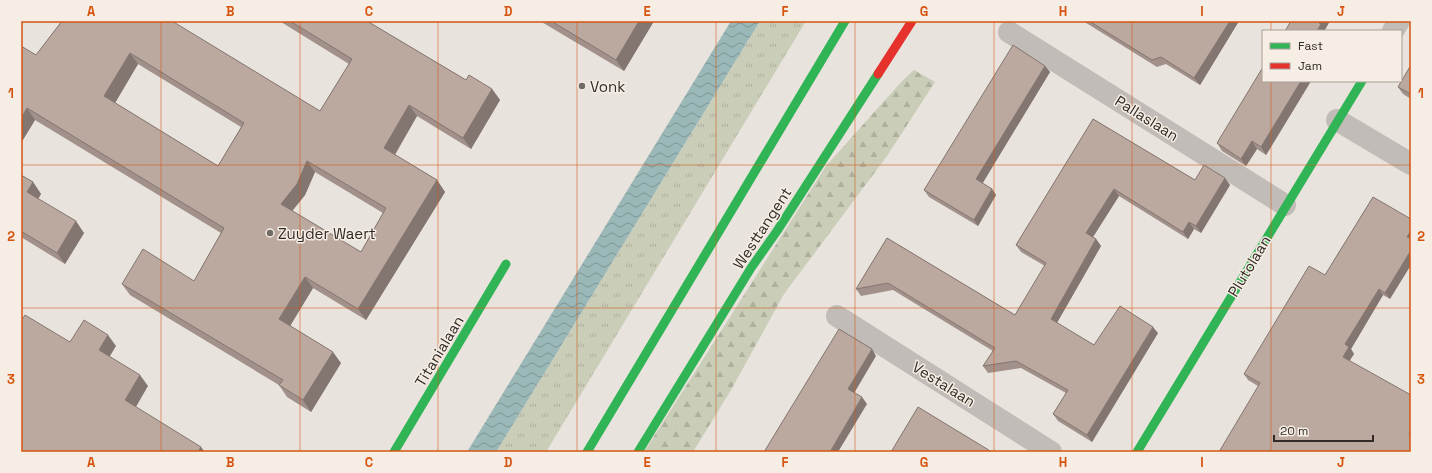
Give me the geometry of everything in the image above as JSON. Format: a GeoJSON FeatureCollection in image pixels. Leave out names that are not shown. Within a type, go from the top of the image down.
{"type":"FeatureCollection","features":[{"type":"Feature","properties":{"kind":"main road"},"geometry":{"type":"LineString","coordinates":[[587,452],[845,21]]}},
{"type":"Feature","properties":{"kind":"main road","name":"Westtangent"},"geometry":{"type":"LineString","coordinates":[[638,452],[751,268],[777,231],[912,21]]}},
{"type":"Feature","properties":{"kind":"main road","name":"Plutolaan"},"geometry":{"type":"LineString","coordinates":[[1137,452],[1361,82]]}},
{"type":"Feature","properties":{"kind":"main road","name":"Titanialaan"},"geometry":{"type":"LineString","coordinates":[[394,452],[506,264]]}},
{"type":"Feature","properties":{"kind":"street"},"geometry":{"type":"LineString","coordinates":[[1394,30],[1399,21]]}},
{"type":"Feature","properties":{"kind":"street","name":"Pallaslaan"},"geometry":{"type":"LineString","coordinates":[[1008,32],[1286,205]]}},
{"type":"Feature","properties":{"kind":"street"},"geometry":{"type":"LineString","coordinates":[[1337,120],[1411,164]]}},
{"type":"Feature","properties":{"kind":"street","name":"Vestalaan"},"geometry":{"type":"LineString","coordinates":[[837,316],[1051,452]]}},
{"type":"Feature","properties":{"kind":"green space"},"geometry":{"type":"Polygon","coordinates":[[[760,21],[806,21],[546,452],[496,452],[760,21]]]}},
{"type":"Feature","properties":{"kind":"green space"},"geometry":{"type":"Polygon","coordinates":[[[914,70],[935,82],[887,156],[784,294],[731,390],[693,452],[644,452],[826,166],[903,80],[914,70]]]}},
{"type":"Feature","properties":{"kind":"water"},"geometry":{"type":"Polygon","coordinates":[[[731,21],[760,21],[496,452],[467,452],[731,21]]]}},
{"type":"Feature","properties":{"kind":"building","name":"Zuyder Waert"},"geometry":{"type":"Polygon","coordinates":[[[62,21],[172,21],[320,111],[352,59],[290,21],[367,21],[466,80],[469,75],[492,89],[463,138],[409,105],[384,148],[437,180],[358,309],[305,277],[279,319],[333,352],[303,400],[279,385],[283,380],[122,284],[143,249],[194,281],[224,228],[27,108],[21,118],[21,46],[36,55],[62,21]],[[130,53],[104,96],[218,166],[244,123],[130,53]],[[307,161],[297,184],[281,204],[361,252],[386,208],[307,161]]]}},
{"type":"Feature","properties":{"kind":"building"},"geometry":{"type":"Polygon","coordinates":[[[551,21],[639,21],[616,60],[551,21]]]}},
{"type":"Feature","properties":{"kind":"building"},"geometry":{"type":"Polygon","coordinates":[[[1089,21],[1230,21],[1194,78],[1161,57],[1152,60],[1089,21]]]}},
{"type":"Feature","properties":{"kind":"building"},"geometry":{"type":"Polygon","coordinates":[[[1291,21],[1321,21],[1318,30],[1286,30],[1291,21]]]}},
{"type":"Feature","properties":{"kind":"building"},"geometry":{"type":"Polygon","coordinates":[[[1013,45],[1045,66],[976,179],[992,189],[974,220],[924,190],[1013,45]]]}},
{"type":"Feature","properties":{"kind":"building"},"geometry":{"type":"Polygon","coordinates":[[[1411,65],[1411,94],[1398,87],[1411,65]]]}},
{"type":"Feature","properties":{"kind":"building"},"geometry":{"type":"Polygon","coordinates":[[[1262,69],[1262,82],[1300,82],[1261,147],[1252,141],[1241,159],[1217,143],[1262,69]]]}},
{"type":"Feature","properties":{"kind":"building"},"geometry":{"type":"Polygon","coordinates":[[[1093,119],[1195,180],[1204,165],[1225,178],[1196,226],[1189,222],[1183,232],[1114,189],[1086,233],[1096,239],[1051,319],[1094,345],[1120,306],[1153,327],[1087,435],[1053,414],[1068,390],[1016,361],[983,366],[995,348],[888,283],[856,289],[887,238],[1015,315],[1046,263],[1016,245],[1093,119]]]}},
{"type":"Feature","properties":{"kind":"building"},"geometry":{"type":"Polygon","coordinates":[[[21,175],[33,182],[27,192],[76,221],[57,253],[21,231],[21,175]]]}},
{"type":"Feature","properties":{"kind":"building"},"geometry":{"type":"Polygon","coordinates":[[[1373,197],[1411,219],[1411,230],[1407,237],[1411,239],[1411,250],[1385,293],[1379,289],[1345,344],[1349,347],[1343,357],[1411,395],[1411,430],[1409,434],[1411,435],[1411,452],[1219,452],[1260,383],[1244,374],[1309,266],[1325,275],[1373,197]]]}},
{"type":"Feature","properties":{"kind":"building"},"geometry":{"type":"Polygon","coordinates":[[[25,315],[70,342],[84,320],[108,335],[99,350],[140,375],[125,400],[201,447],[198,452],[21,452],[21,321],[25,315]]]}},
{"type":"Feature","properties":{"kind":"building"},"geometry":{"type":"Polygon","coordinates":[[[839,329],[872,349],[848,389],[862,397],[830,452],[764,452],[839,329]]]}},
{"type":"Feature","properties":{"kind":"building"},"geometry":{"type":"Polygon","coordinates":[[[918,407],[992,452],[891,452],[918,407]]]}},
{"type":"Feature","properties":{"kind":"traffic: fast"},"geometry":{"type":"LineString","coordinates":[[587,452],[845,21]]}},
{"type":"Feature","properties":{"kind":"traffic: fast"},"geometry":{"type":"LineString","coordinates":[[638,452],[751,268],[777,231],[878,74]]}},
{"type":"Feature","properties":{"kind":"traffic: fast"},"geometry":{"type":"LineString","coordinates":[[1137,452],[1361,82]]}},
{"type":"Feature","properties":{"kind":"traffic: fast"},"geometry":{"type":"LineString","coordinates":[[394,452],[506,264]]}},
{"type":"Feature","properties":{"kind":"traffic: jam"},"geometry":{"type":"LineString","coordinates":[[878,74],[912,21]]}},
{"type":"Feature","properties":{"kind":"place","name":"Vonk"},"geometry":{"type":"Point","coordinates":[582,86]}},
{"type":"Feature","properties":{"kind":"place","name":"Zuyder Waert"},"geometry":{"type":"Point","coordinates":[270,233]}}]}
